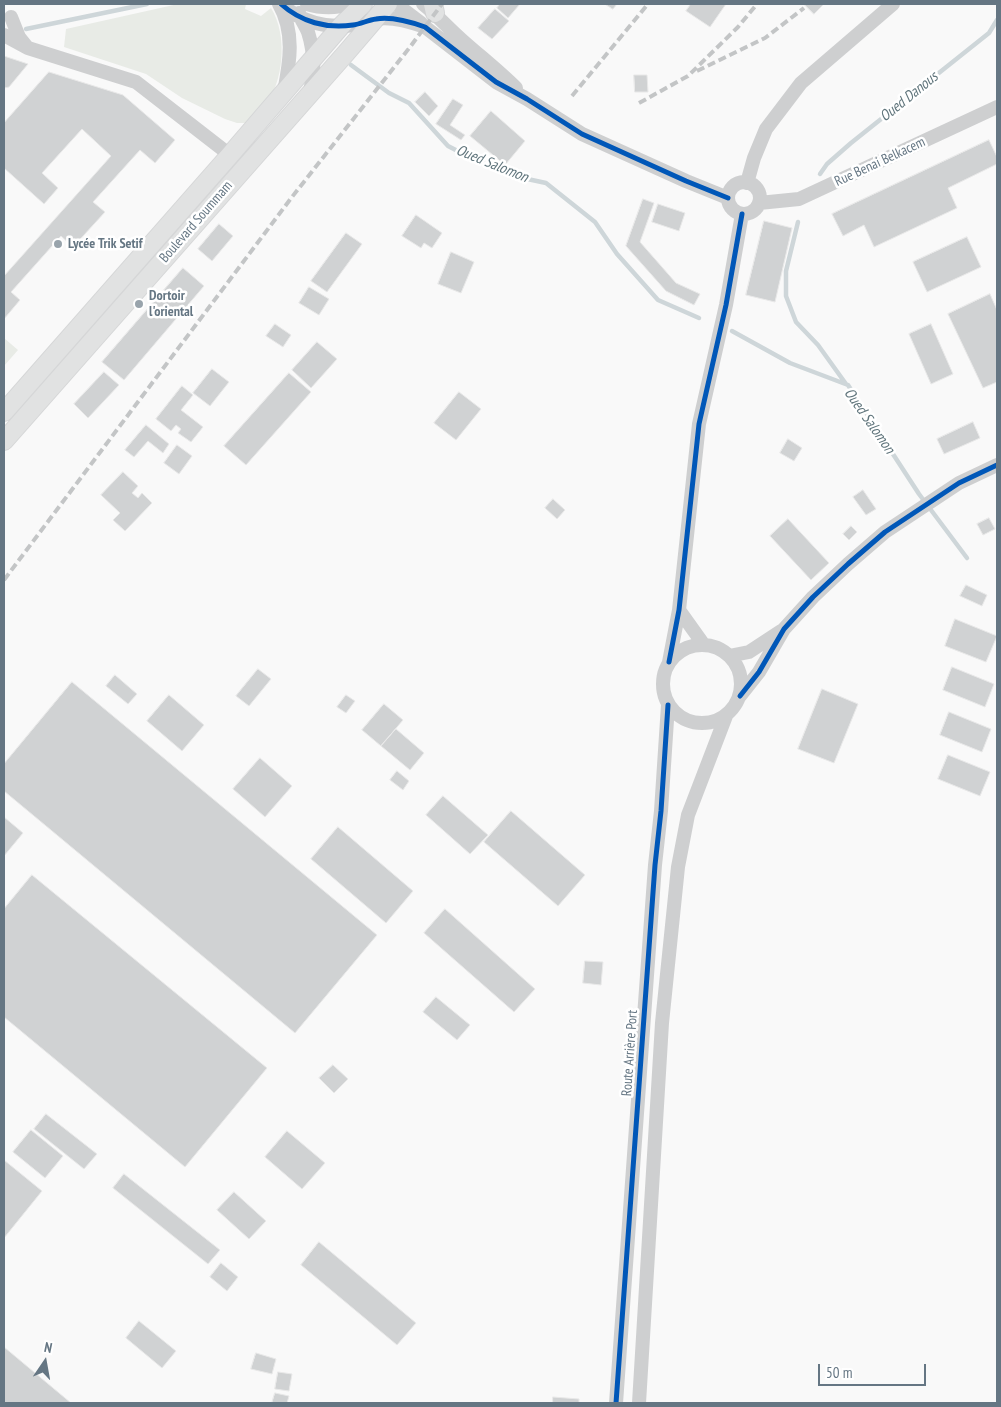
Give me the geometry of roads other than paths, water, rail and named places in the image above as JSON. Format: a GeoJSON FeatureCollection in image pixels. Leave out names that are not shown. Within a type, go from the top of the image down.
{"type":"FeatureCollection","features":[{"type":"Feature","properties":{"kind":"main road","name":"Boulevard Soummam"},"geometry":{"type":"LineString","coordinates":[[4,412],[341,26],[363,4]]}},
{"type":"Feature","properties":{"kind":"main road","name":"Boulevard Soummam"},"geometry":{"type":"LineString","coordinates":[[4,441],[388,4]]}},
{"type":"Feature","properties":{"kind":"street"},"geometry":{"type":"LineString","coordinates":[[280,4],[300,17],[324,25],[341,26],[355,25],[376,18],[406,21],[429,12]]}},
{"type":"Feature","properties":{"kind":"street"},"geometry":{"type":"LineString","coordinates":[[280,4],[291,39],[284,92]]}},
{"type":"Feature","properties":{"kind":"street"},"geometry":{"type":"LineString","coordinates":[[293,4],[303,20],[308,33],[313,58],[313,79],[310,92]]}},
{"type":"Feature","properties":{"kind":"street"},"geometry":{"type":"LineString","coordinates":[[307,4],[328,8],[352,4]]}},
{"type":"Feature","properties":{"kind":"street"},"geometry":{"type":"LineString","coordinates":[[396,4],[429,12],[503,75],[527,100],[589,138],[728,198]]}},
{"type":"Feature","properties":{"kind":"street"},"geometry":{"type":"LineString","coordinates":[[747,183],[754,158],[766,129],[801,83],[893,4]]}},
{"type":"Feature","properties":{"kind":"street"},"geometry":{"type":"LineString","coordinates":[[8,13],[19,37],[28,48]]}},
{"type":"Feature","properties":{"kind":"street"},"geometry":{"type":"LineString","coordinates":[[4,35],[28,48],[136,82],[230,155]]}},
{"type":"Feature","properties":{"kind":"street","name":"Rue Benai Belkacem"},"geometry":{"type":"LineString","coordinates":[[759,203],[799,199],[997,107]]}},
{"type":"Feature","properties":{"kind":"street"},"geometry":{"type":"LineString","coordinates":[[741,183],[747,183],[756,188],[759,203],[754,210],[742,214],[730,207],[728,198],[732,188],[741,183]]}},
{"type":"Feature","properties":{"kind":"street"},"geometry":{"type":"LineString","coordinates":[[726,716],[714,722],[701,724],[688,721],[677,715],[668,704],[662,683],[664,672],[669,662],[679,610],[699,424],[726,305],[742,214]]}},
{"type":"Feature","properties":{"kind":"street"},"geometry":{"type":"LineString","coordinates":[[639,1403],[662,1023],[678,867],[688,815],[726,716],[759,672],[784,629],[813,597],[886,532],[959,483],[997,465]]}},
{"type":"Feature","properties":{"kind":"street"},"geometry":{"type":"LineString","coordinates":[[679,610],[704,645]]}},
{"type":"Feature","properties":{"kind":"street"},"geometry":{"type":"LineString","coordinates":[[729,656],[749,652],[784,629]]}},
{"type":"Feature","properties":{"kind":"street"},"geometry":{"type":"LineString","coordinates":[[669,662],[678,653],[690,646],[713,646],[729,656],[736,664],[742,686],[740,696]]}},
{"type":"Feature","properties":{"kind":"street","name":"Route Arrière Port"},"geometry":{"type":"LineString","coordinates":[[616,1403],[668,704]]}},
{"type":"Feature","properties":{"kind":"waterway","name":"Oued Salomon"},"geometry":{"type":"LineString","coordinates":[[26,29],[147,4]]}},
{"type":"Feature","properties":{"kind":"waterway","name":"Oued Danous"},"geometry":{"type":"LineString","coordinates":[[820,174],[827,164],[851,143],[989,33],[997,20]]}},
{"type":"Feature","properties":{"kind":"waterway","name":"Oued Salomon"},"geometry":{"type":"LineString","coordinates":[[351,65],[389,93],[409,103],[448,146],[477,161],[518,177],[546,183],[595,222],[617,254],[658,300],[699,318]]}},
{"type":"Feature","properties":{"kind":"waterway","name":"Oued Danous"},"geometry":{"type":"LineString","coordinates":[[798,222],[786,271],[786,296],[796,322],[818,345],[846,384]]}},
{"type":"Feature","properties":{"kind":"waterway","name":"Oued Salomon"},"geometry":{"type":"LineString","coordinates":[[732,331],[790,363],[848,385],[919,494],[967,558]]}},
{"type":"Feature","properties":{"kind":"railway"},"geometry":{"type":"LineString","coordinates":[[4,580],[292,197],[442,4]]}},
{"type":"Feature","properties":{"kind":"railway"},"geometry":{"type":"LineString","coordinates":[[572,96],[648,4]]}},
{"type":"Feature","properties":{"kind":"railway"},"geometry":{"type":"LineString","coordinates":[[639,103],[688,76],[738,27],[757,4]]}},
{"type":"Feature","properties":{"kind":"railway"},"geometry":{"type":"LineString","coordinates":[[697,71],[765,38],[804,8]]}},
{"type":"Feature","properties":{"kind":"place","name":"Lycée Trik Setif"},"geometry":{"type":"Point","coordinates":[58,244]}},
{"type":"Feature","properties":{"kind":"place","name":"Dortoir l'oriental"},"geometry":{"type":"Point","coordinates":[139,304]}}]}
